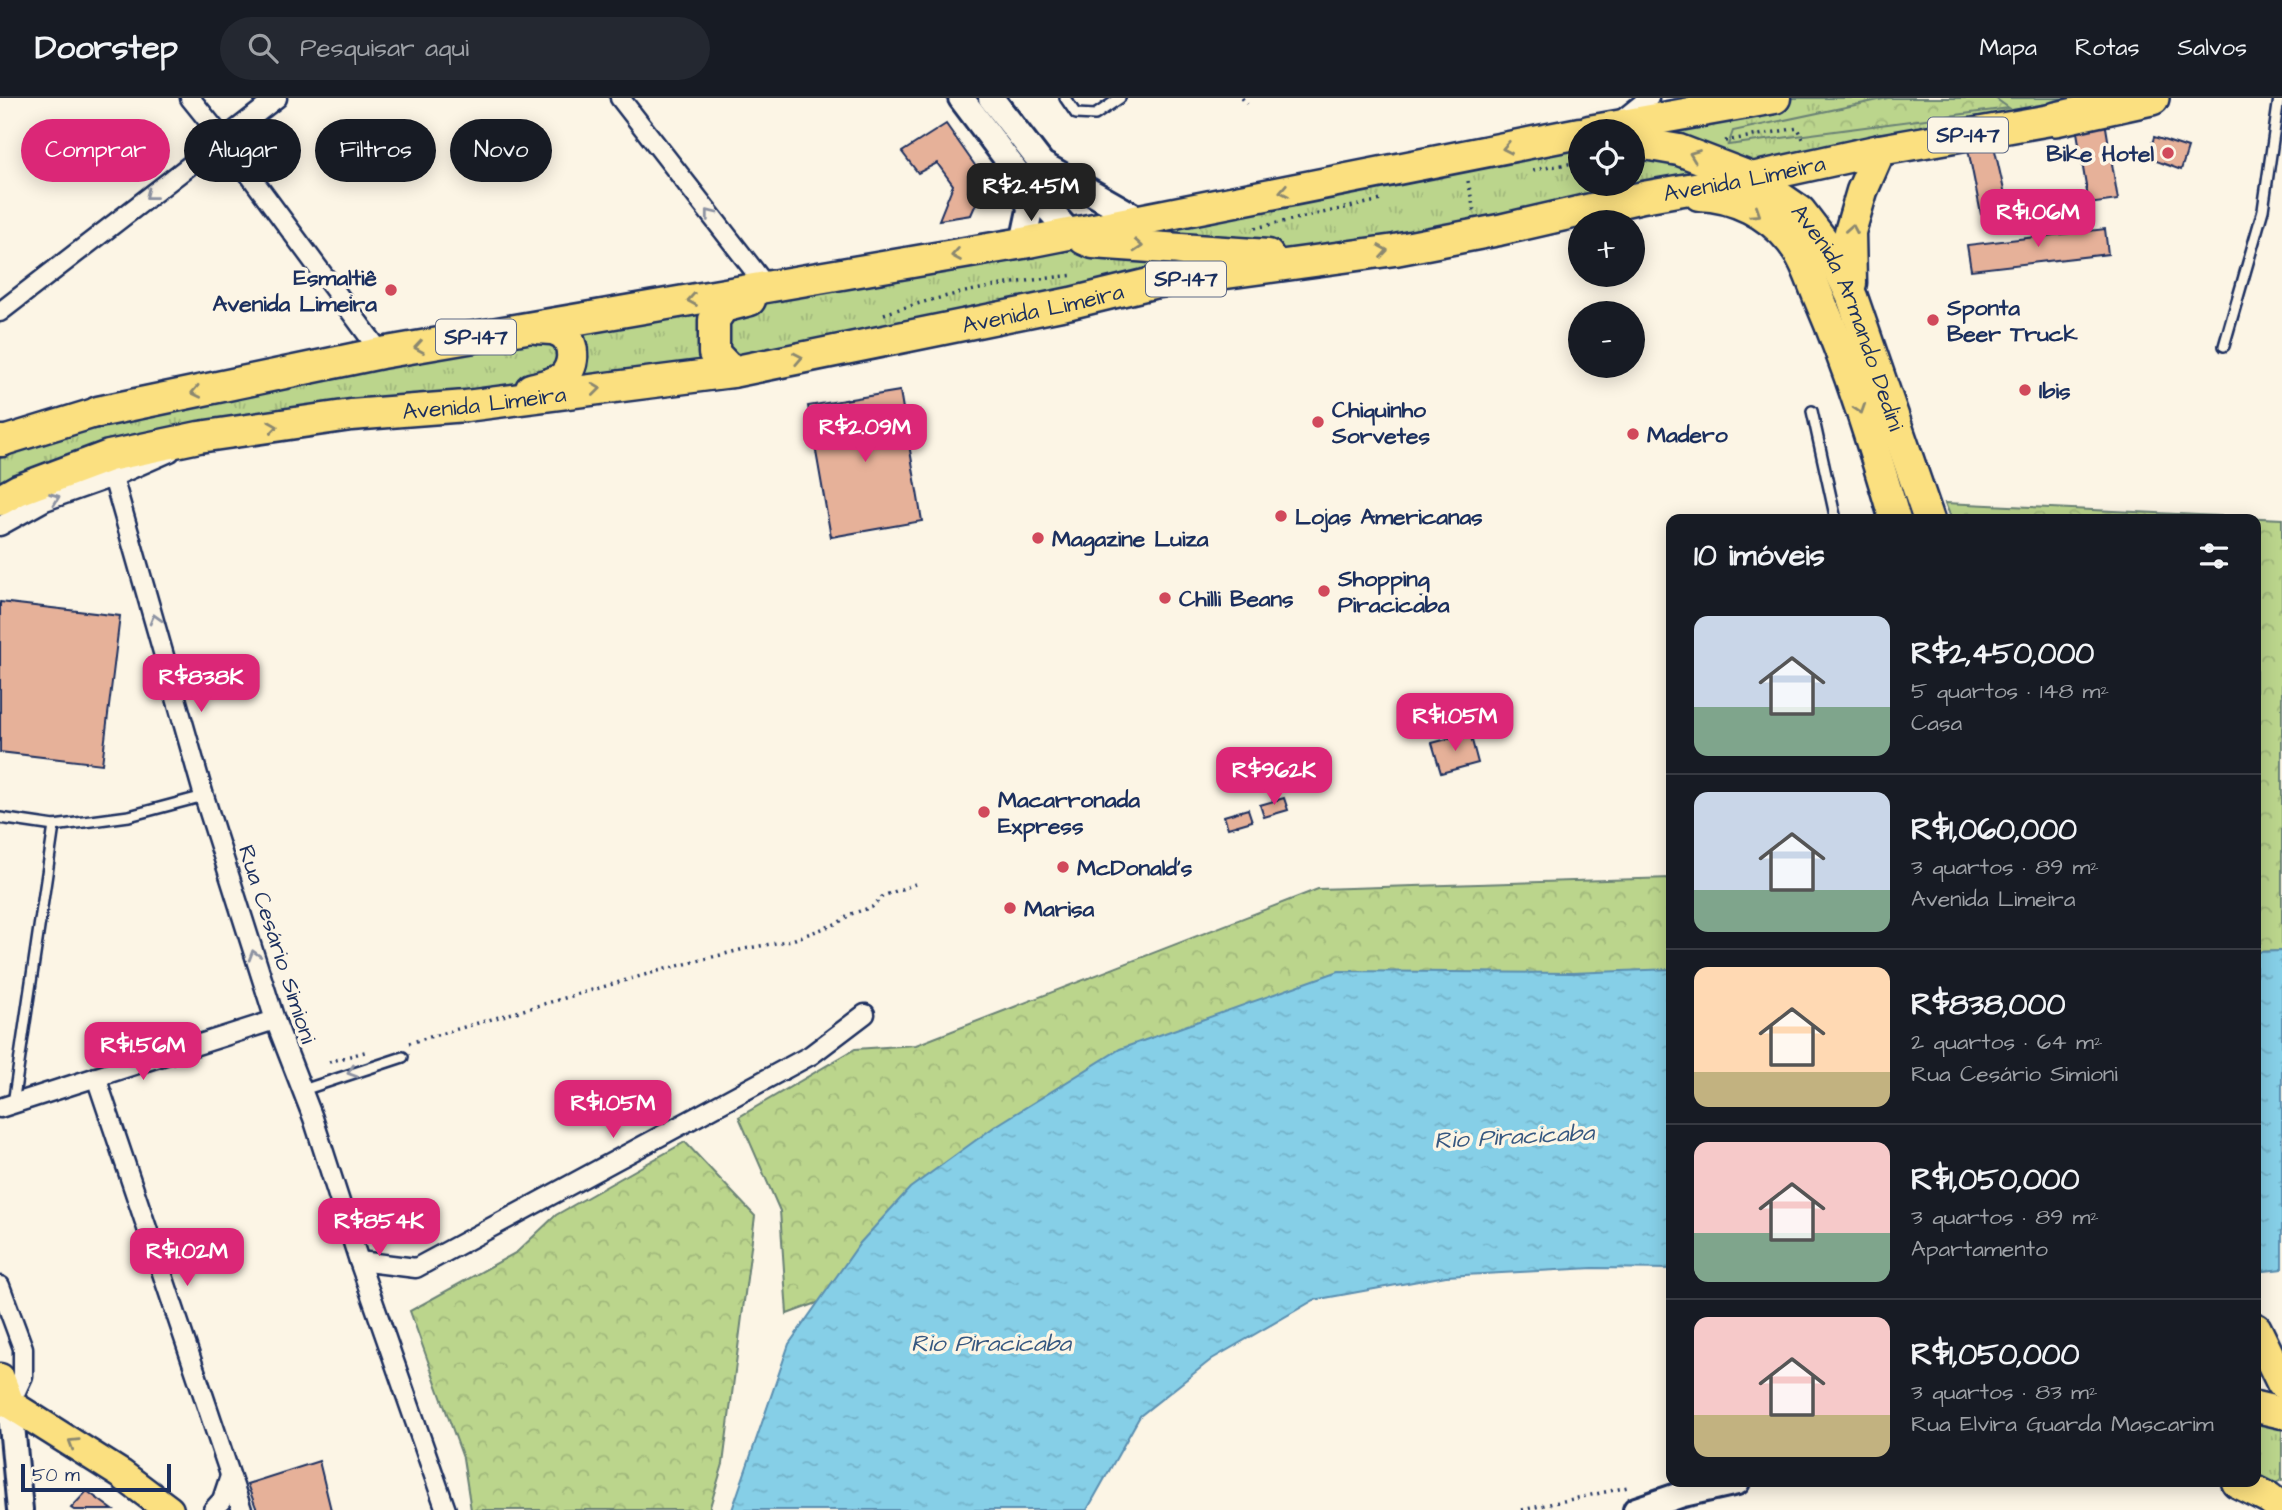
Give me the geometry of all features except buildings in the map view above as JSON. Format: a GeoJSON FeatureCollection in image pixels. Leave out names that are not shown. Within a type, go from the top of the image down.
{"type":"FeatureCollection","features":[{"type":"Feature","properties":{"kind":"highway","name":"SP-147"},"geometry":{"type":"LineString","coordinates":[[1645,127],[1775,98]]}},
{"type":"Feature","properties":{"kind":"highway"},"geometry":{"type":"LineString","coordinates":[[2056,119],[2087,104],[2117,98]]}},
{"type":"Feature","properties":{"kind":"highway","name":"SP-147"},"geometry":{"type":"LineString","coordinates":[[2056,119],[2152,98]]}},
{"type":"Feature","properties":{"kind":"highway","name":"Avenida Limeira"},"geometry":{"type":"LineString","coordinates":[[0,500],[18,490],[111,466],[199,437],[351,415],[466,406],[732,372],[1071,303],[1153,283],[1329,260],[1479,234],[1643,197],[1752,178],[1880,150],[2056,119]]}},
{"type":"Feature","properties":{"kind":"highway","name":"SP-147"},"geometry":{"type":"LineString","coordinates":[[98,412],[382,353],[856,274],[1568,143]]}},
{"type":"Feature","properties":{"kind":"highway","name":"Avenida Armando Dedini"},"geometry":{"type":"LineString","coordinates":[[1645,145],[1679,150],[1752,178],[1800,211],[1830,250],[1852,297],[1927,514]]}},
{"type":"Feature","properties":{"kind":"highway"},"geometry":{"type":"LineString","coordinates":[[1852,297],[1850,232],[1862,191],[1880,150]]}},
{"type":"Feature","properties":{"kind":"highway","name":"Avenida Armando Dedini"},"geometry":{"type":"LineString","coordinates":[[1643,197],[1707,195],[1732,199],[1759,213],[1791,241],[1805,263],[1838,340],[1893,514]]}},
{"type":"Feature","properties":{"kind":"highway"},"geometry":{"type":"LineString","coordinates":[[1071,234],[1093,243],[1329,260]]}},
{"type":"Feature","properties":{"kind":"highway"},"geometry":{"type":"LineString","coordinates":[[732,372],[714,354],[713,348],[714,320],[723,307],[856,274]]}},
{"type":"Feature","properties":{"kind":"highway"},"geometry":{"type":"LineString","coordinates":[[466,406],[548,384],[565,376],[572,363],[572,346],[567,337],[558,330],[533,328]]}},
{"type":"Feature","properties":{"kind":"highway"},"geometry":{"type":"LineString","coordinates":[[2261,1351],[2269,1405]]}},
{"type":"Feature","properties":{"kind":"highway"},"geometry":{"type":"LineString","coordinates":[[2248,1487],[2278,1500]]}},
{"type":"Feature","properties":{"kind":"main road"},"geometry":{"type":"LineString","coordinates":[[961,98],[1024,182],[1071,234]]}},
{"type":"Feature","properties":{"kind":"main road"},"geometry":{"type":"LineString","coordinates":[[992,98],[1011,127],[1042,164],[1140,220]]}},
{"type":"Feature","properties":{"kind":"main road"},"geometry":{"type":"LineString","coordinates":[[1023,243],[1030,210],[1024,182]]}},
{"type":"Feature","properties":{"kind":"main road","name":"SP-147"},"geometry":{"type":"LineString","coordinates":[[2,439],[98,412]]}},
{"type":"Feature","properties":{"kind":"main road","name":"Avenida Limeira"},"geometry":{"type":"LineString","coordinates":[[0,484],[30,473],[111,466]]}},
{"type":"Feature","properties":{"kind":"main road"},"geometry":{"type":"LineString","coordinates":[[0,1378],[10,1404],[20,1510]]}},
{"type":"Feature","properties":{"kind":"main road"},"geometry":{"type":"LineString","coordinates":[[10,1404],[121,1474],[169,1510]]}},
{"type":"Feature","properties":{"kind":"main road"},"geometry":{"type":"LineString","coordinates":[[1633,1499],[1683,1494],[1714,1487]]}},
{"type":"Feature","properties":{"kind":"street"},"geometry":{"type":"LineString","coordinates":[[190,98],[207,119]]}},
{"type":"Feature","properties":{"kind":"street"},"geometry":{"type":"LineString","coordinates":[[249,119],[277,98]]}},
{"type":"Feature","properties":{"kind":"street"},"geometry":{"type":"LineString","coordinates":[[620,98],[767,287]]}},
{"type":"Feature","properties":{"kind":"street"},"geometry":{"type":"LineString","coordinates":[[1619,119],[1648,98]]}},
{"type":"Feature","properties":{"kind":"street"},"geometry":{"type":"LineString","coordinates":[[0,312],[184,169]]}},
{"type":"Feature","properties":{"kind":"street"},"geometry":{"type":"LineString","coordinates":[[255,182],[382,353]]}},
{"type":"Feature","properties":{"kind":"street"},"geometry":{"type":"LineString","coordinates":[[0,526],[111,466]]}},
{"type":"Feature","properties":{"kind":"street","name":"Rua Cesário Simioni"},"geometry":{"type":"LineString","coordinates":[[111,466],[204,796],[275,1020],[303,1090],[359,1261],[446,1510]]}},
{"type":"Feature","properties":{"kind":"street"},"geometry":{"type":"LineString","coordinates":[[359,1261],[416,1268],[811,1055],[864,1014]]}},
{"type":"Feature","properties":{"kind":"street"},"geometry":{"type":"LineString","coordinates":[[6,1106],[275,1020]]}},
{"type":"Feature","properties":{"kind":"street"},"geometry":{"type":"LineString","coordinates":[[96,1077],[242,1510]]}},
{"type":"Feature","properties":{"kind":"street"},"geometry":{"type":"LineString","coordinates":[[0,1286],[23,1348],[23,1376],[10,1404]]}},
{"type":"Feature","properties":{"kind":"street"},"geometry":{"type":"LineString","coordinates":[[213,1510],[222,1500],[230,1476]]}},
{"type":"Feature","properties":{"kind":"lane"},"geometry":{"type":"LineString","coordinates":[[1065,98],[1076,114],[1095,115],[1114,100]]}},
{"type":"Feature","properties":{"kind":"lane"},"geometry":{"type":"LineString","coordinates":[[2224,346],[2263,210],[2279,98]]}},
{"type":"Feature","properties":{"kind":"lane"},"geometry":{"type":"LineString","coordinates":[[1812,411],[1835,514]]}},
{"type":"Feature","properties":{"kind":"lane"},"geometry":{"type":"LineString","coordinates":[[0,818],[54,826],[129,816],[204,796]]}},
{"type":"Feature","properties":{"kind":"lane"},"geometry":{"type":"LineString","coordinates":[[6,1106],[54,826]]}},
{"type":"Feature","properties":{"kind":"lane"},"geometry":{"type":"LineString","coordinates":[[303,1090],[403,1057]]}},
{"type":"Feature","properties":{"kind":"path"},"geometry":{"type":"LineString","coordinates":[[1242,98],[1247,104]]}},
{"type":"Feature","properties":{"kind":"path"},"geometry":{"type":"LineString","coordinates":[[1718,142],[1798,128],[1816,163]]}},
{"type":"Feature","properties":{"kind":"path"},"geometry":{"type":"LineString","coordinates":[[1530,170],[1568,151]]}},
{"type":"Feature","properties":{"kind":"path"},"geometry":{"type":"LineString","coordinates":[[1468,180],[1479,234]]}},
{"type":"Feature","properties":{"kind":"path"},"geometry":{"type":"LineString","coordinates":[[1250,229],[1386,198]]}},
{"type":"Feature","properties":{"kind":"path"},"geometry":{"type":"LineString","coordinates":[[402,1046],[658,971],[744,948],[792,940],[838,923],[851,914],[872,907],[883,896],[915,884]]}},
{"type":"Feature","properties":{"kind":"path"},"geometry":{"type":"LineString","coordinates":[[329,1062],[376,1049]]}},
{"type":"Feature","properties":{"kind":"path"},"geometry":{"type":"LineString","coordinates":[[1522,1510],[1633,1499]]}},
{"type":"Feature","properties":{"kind":"green space"},"geometry":{"type":"Polygon","coordinates":[[[1775,98],[2117,98],[2056,119],[1645,193],[1645,128],[1775,98]]]}},
{"type":"Feature","properties":{"kind":"green space"},"geometry":{"type":"Polygon","coordinates":[[[1888,98],[1995,98],[2009,108],[1728,145],[1733,131],[1888,98]]]}},
{"type":"Feature","properties":{"kind":"green space"},"geometry":{"type":"Polygon","coordinates":[[[1568,135],[1568,196],[1629,196],[466,406],[0,484],[0,442],[1568,135]]]}},
{"type":"Feature","properties":{"kind":"green space"},"geometry":{"type":"Polygon","coordinates":[[[1945,503],[2177,514],[1950,514],[1945,503]]]}},
{"type":"Feature","properties":{"kind":"green space"},"geometry":{"type":"Polygon","coordinates":[[[2261,518],[2282,519],[2282,951],[2261,952],[2261,518]]]}},
{"type":"Feature","properties":{"kind":"green space"},"geometry":{"type":"Polygon","coordinates":[[[1666,878],[1666,992],[787,1314],[780,1211],[739,1117],[855,1049],[916,1045],[1318,889],[1666,878]]]}},
{"type":"Feature","properties":{"kind":"green space"},"geometry":{"type":"Polygon","coordinates":[[[685,1142],[755,1216],[723,1464],[709,1510],[471,1510],[463,1458],[410,1311],[517,1252],[556,1215],[685,1142]]]}},
{"type":"Feature","properties":{"kind":"green space"},"geometry":{"type":"Polygon","coordinates":[[[2261,1421],[2282,1425],[2282,1480],[2272,1484],[2261,1483],[2261,1421]]]}},
{"type":"Feature","properties":{"kind":"water"},"geometry":{"type":"Polygon","coordinates":[[[2282,951],[2282,1269],[2261,1271],[2261,952],[2282,951]]]}},
{"type":"Feature","properties":{"kind":"water","name":"Rio Piracicaba"},"geometry":{"type":"Polygon","coordinates":[[[1666,969],[1666,1269],[1593,1268],[1446,1276],[1314,1300],[1212,1359],[1140,1416],[1087,1510],[732,1510],[789,1344],[860,1243],[910,1188],[994,1127],[1120,1049],[1339,971],[1572,973],[1666,969]]]}},
{"type":"Feature","properties":{"kind":"place","name":"Bike Hotel"},"geometry":{"type":"Point","coordinates":[2168,153]}},
{"type":"Feature","properties":{"kind":"place","name":"Esmaltiê Avenida Limeira"},"geometry":{"type":"Point","coordinates":[391,290]}},
{"type":"Feature","properties":{"kind":"place","name":"Sponta Beer Truck"},"geometry":{"type":"Point","coordinates":[1933,320]}},
{"type":"Feature","properties":{"kind":"place","name":"Ibis"},"geometry":{"type":"Point","coordinates":[2025,390]}},
{"type":"Feature","properties":{"kind":"place","name":"Chiquinho Sorvetes"},"geometry":{"type":"Point","coordinates":[1318,422]}},
{"type":"Feature","properties":{"kind":"place","name":"Madero"},"geometry":{"type":"Point","coordinates":[1633,434]}},
{"type":"Feature","properties":{"kind":"place","name":"Lojas Americanas"},"geometry":{"type":"Point","coordinates":[1281,516]}},
{"type":"Feature","properties":{"kind":"place","name":"Magazine Luiza"},"geometry":{"type":"Point","coordinates":[1038,538]}},
{"type":"Feature","properties":{"kind":"place","name":"Shopping Piracicaba"},"geometry":{"type":"Point","coordinates":[1324,591]}},
{"type":"Feature","properties":{"kind":"place","name":"Chilli Beans"},"geometry":{"type":"Point","coordinates":[1165,598]}},
{"type":"Feature","properties":{"kind":"place","name":"Macarronada Express"},"geometry":{"type":"Point","coordinates":[984,812]}},
{"type":"Feature","properties":{"kind":"place","name":"McDonald's"},"geometry":{"type":"Point","coordinates":[1063,867]}},
{"type":"Feature","properties":{"kind":"place","name":"Marisa"},"geometry":{"type":"Point","coordinates":[1010,908]}}]}
